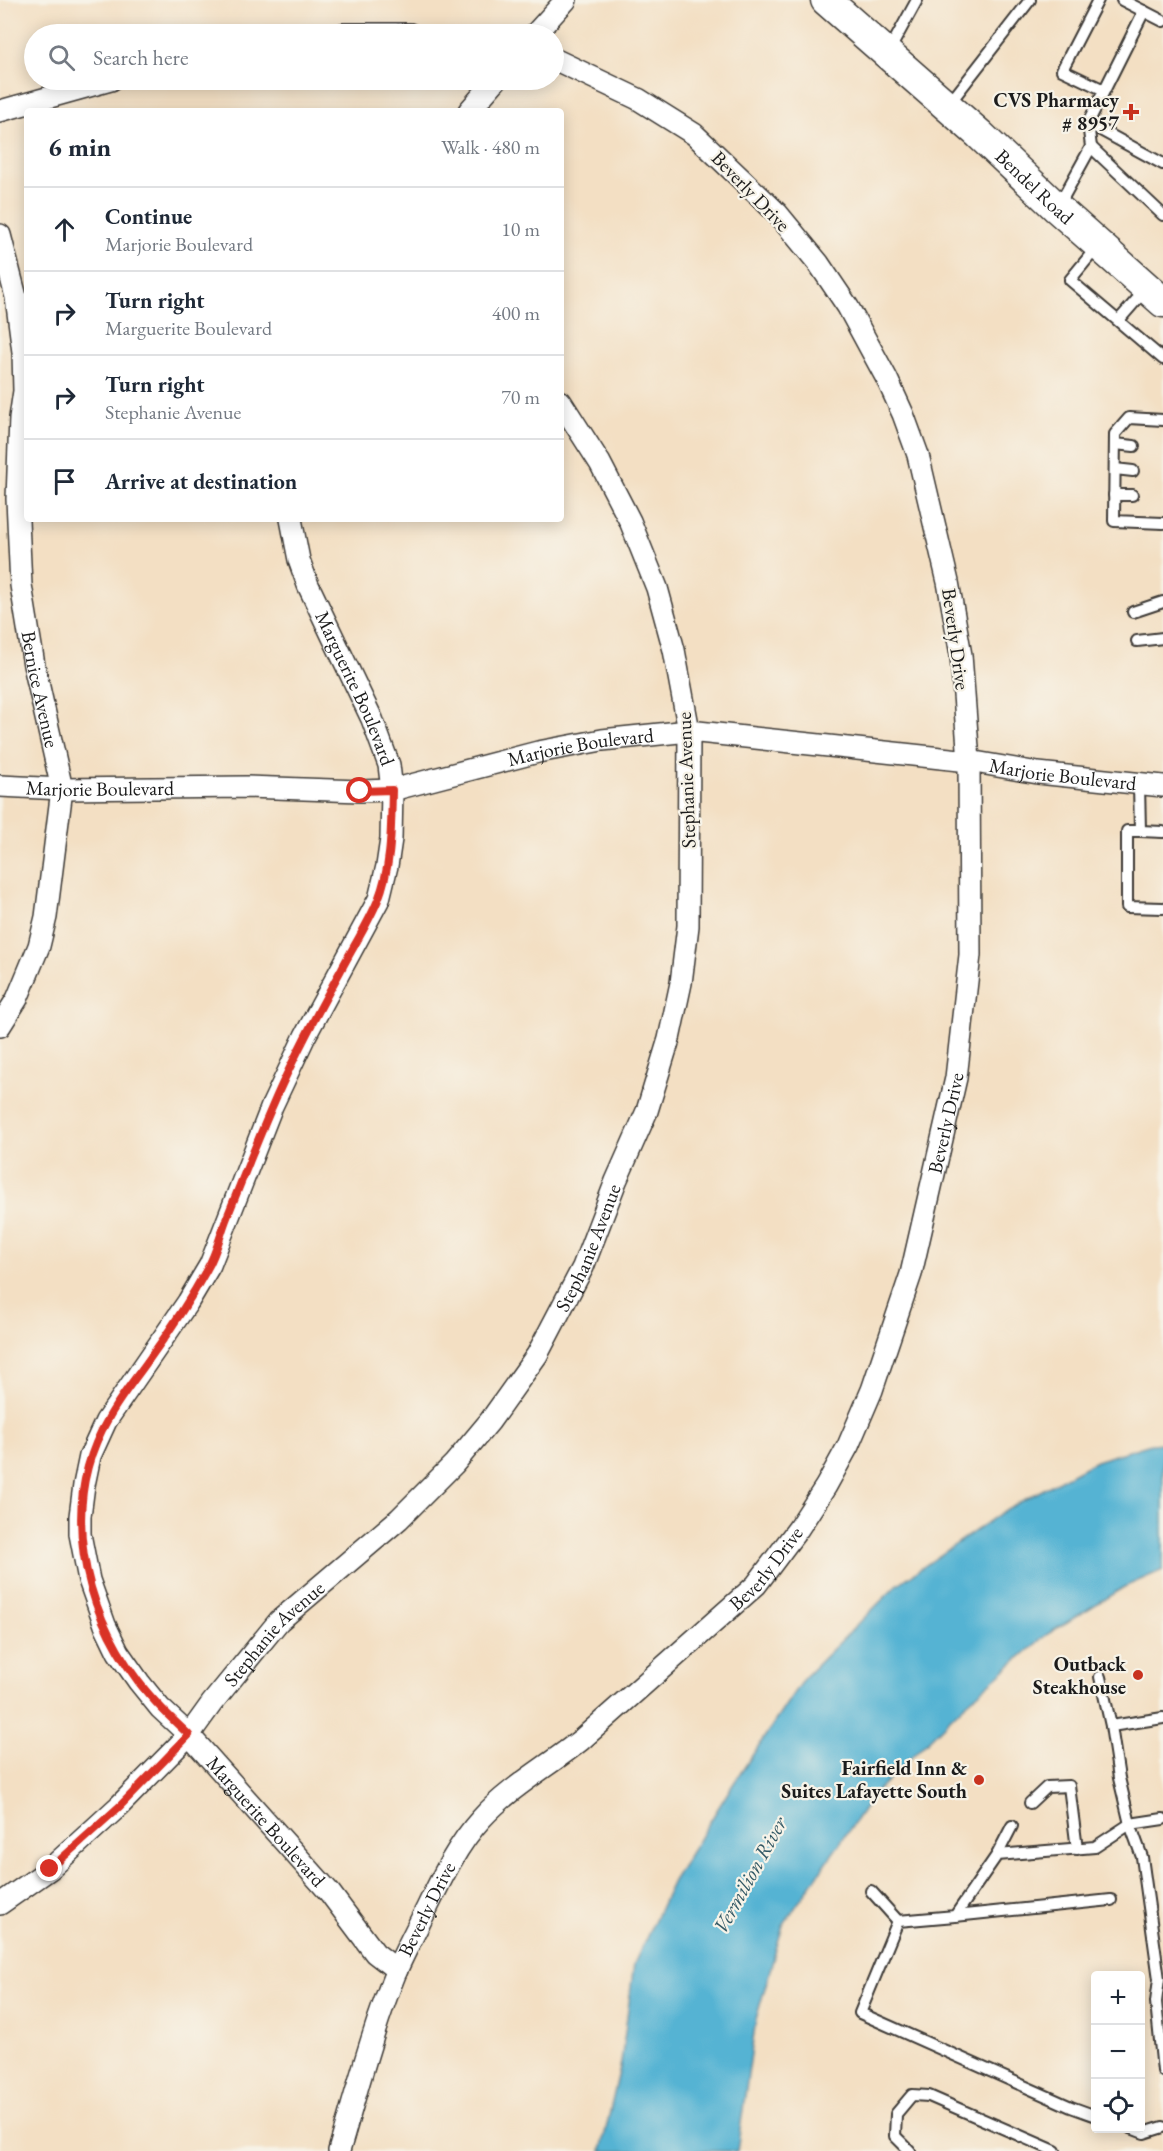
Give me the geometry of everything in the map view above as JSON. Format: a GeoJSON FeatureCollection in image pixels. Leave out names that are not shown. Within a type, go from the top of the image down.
{"type":"FeatureCollection","features":[{"type":"Feature","properties":{"kind":"street"},"geometry":{"type":"LineString","coordinates":[[544,24],[566,0]]}},
{"type":"Feature","properties":{"kind":"street","name":"Bendel Road"},"geometry":{"type":"LineString","coordinates":[[826,0],[947,106],[1155,295]]}},
{"type":"Feature","properties":{"kind":"street","name":"Beverly Drive"},"geometry":{"type":"LineString","coordinates":[[339,2151],[359,2080],[398,1970],[441,1880],[466,1838],[481,1819],[518,1785],[561,1757],[756,1585],[798,1529],[848,1446],[872,1390],[911,1274],[956,1078],[970,955],[969,761],[961,656],[938,536],[918,455],[903,414],[848,307],[819,264],[777,213],[694,134],[638,99],[564,64]]}},
{"type":"Feature","properties":{"kind":"street"},"geometry":{"type":"LineString","coordinates":[[0,111],[75,90]]}},
{"type":"Feature","properties":{"kind":"street"},"geometry":{"type":"LineString","coordinates":[[472,108],[487,90]]}},
{"type":"Feature","properties":{"kind":"street","name":"Bernice Avenue"},"geometry":{"type":"LineString","coordinates":[[0,235],[16,297],[23,352],[24,391],[20,418],[17,500],[21,585],[34,665],[62,789],[47,905],[39,946],[17,999],[0,1026]]}},
{"type":"Feature","properties":{"kind":"street","name":"Stephanie Avenue"},"geometry":{"type":"LineString","coordinates":[[0,1904],[50,1869],[111,1814],[189,1735],[212,1702],[279,1621],[399,1519],[454,1464],[490,1420],[537,1355],[583,1268],[616,1181],[647,1111],[669,1039],[681,983],[688,926],[689,731],[674,650],[657,588],[630,521],[600,463],[564,407]]}},
{"type":"Feature","properties":{"kind":"street","name":"Marguerite Boulevard"},"geometry":{"type":"LineString","coordinates":[[292,522],[299,560],[308,585],[382,742],[389,765],[392,790],[389,857],[378,899],[305,1036],[272,1106],[210,1265],[188,1302],[106,1421],[90,1456],[80,1516],[82,1545],[89,1580],[105,1625],[118,1652],[139,1682],[330,1893],[375,1953],[398,1970]]}},
{"type":"Feature","properties":{"kind":"street","name":"Marjorie Boulevard"},"geometry":{"type":"LineString","coordinates":[[0,786],[62,789],[246,787],[350,791],[392,790],[538,752],[602,740],[689,731],[969,761],[1038,773],[1163,786]]}},
{"type":"Feature","properties":{"kind":"lane"},"geometry":{"type":"LineString","coordinates":[[887,54],[917,0]]}},
{"type":"Feature","properties":{"kind":"lane"},"geometry":{"type":"LineString","coordinates":[[947,106],[1030,0]]}},
{"type":"Feature","properties":{"kind":"lane"},"geometry":{"type":"LineString","coordinates":[[1098,0],[1062,70],[1104,90]]}},
{"type":"Feature","properties":{"kind":"lane"},"geometry":{"type":"LineString","coordinates":[[1122,0],[1163,21]]}},
{"type":"Feature","properties":{"kind":"lane"},"geometry":{"type":"LineString","coordinates":[[1057,208],[1091,147],[1088,123],[1144,11]]}},
{"type":"Feature","properties":{"kind":"lane"},"geometry":{"type":"LineString","coordinates":[[1088,123],[1163,164]]}},
{"type":"Feature","properties":{"kind":"lane"},"geometry":{"type":"LineString","coordinates":[[1091,147],[1163,215]]}},
{"type":"Feature","properties":{"kind":"lane"},"geometry":{"type":"LineString","coordinates":[[1099,244],[1070,280],[1163,359]]}},
{"type":"Feature","properties":{"kind":"lane"},"geometry":{"type":"LineString","coordinates":[[1119,321],[1155,295]]}},
{"type":"Feature","properties":{"kind":"lane"},"geometry":{"type":"LineString","coordinates":[[1163,420],[1129,418],[1115,434],[1114,495],[1114,521],[1163,523]]}},
{"type":"Feature","properties":{"kind":"lane"},"geometry":{"type":"LineString","coordinates":[[1115,444],[1134,446]]}},
{"type":"Feature","properties":{"kind":"lane"},"geometry":{"type":"LineString","coordinates":[[1115,470],[1133,471]]}},
{"type":"Feature","properties":{"kind":"lane"},"geometry":{"type":"LineString","coordinates":[[1114,495],[1132,495]]}},
{"type":"Feature","properties":{"kind":"lane"},"geometry":{"type":"LineString","coordinates":[[1133,612],[1163,602]]}},
{"type":"Feature","properties":{"kind":"lane"},"geometry":{"type":"LineString","coordinates":[[1137,641],[1163,638]]}},
{"type":"Feature","properties":{"kind":"lane"},"geometry":{"type":"LineString","coordinates":[[1140,784],[1140,831]]}},
{"type":"Feature","properties":{"kind":"lane"},"geometry":{"type":"LineString","coordinates":[[1163,832],[1127,831],[1127,907],[1163,908]]}},
{"type":"Feature","properties":{"kind":"lane"},"geometry":{"type":"LineString","coordinates":[[1100,1677],[1119,1778],[1130,1824],[1142,1857],[1159,1979],[1156,2002],[1163,2071]]}},
{"type":"Feature","properties":{"kind":"lane"},"geometry":{"type":"LineString","coordinates":[[1111,1726],[1163,1718]]}},
{"type":"Feature","properties":{"kind":"lane"},"geometry":{"type":"LineString","coordinates":[[1030,1803],[1047,1787],[1069,1786],[1077,1849]]}},
{"type":"Feature","properties":{"kind":"lane"},"geometry":{"type":"LineString","coordinates":[[997,1855],[1095,1847],[1130,1824],[1163,1819]]}},
{"type":"Feature","properties":{"kind":"lane"},"geometry":{"type":"LineString","coordinates":[[955,1916],[997,1855],[1012,1826]]}},
{"type":"Feature","properties":{"kind":"lane"},"geometry":{"type":"LineString","coordinates":[[871,1891],[898,1921]]}},
{"type":"Feature","properties":{"kind":"lane"},"geometry":{"type":"LineString","coordinates":[[898,1921],[1111,1900]]}},
{"type":"Feature","properties":{"kind":"lane"},"geometry":{"type":"LineString","coordinates":[[898,1921],[860,2013],[1091,2114]]}},
{"type":"Feature","properties":{"kind":"lane"},"geometry":{"type":"LineString","coordinates":[[910,2151],[895,2136],[895,2125],[896,2114],[912,2095],[928,2096],[1055,2151]]}},
{"type":"Feature","properties":{"kind":"lane"},"geometry":{"type":"LineString","coordinates":[[1145,2133],[1163,2127]]}},
{"type":"Feature","properties":{"kind":"water","name":"Vermilion River"},"geometry":{"type":"Polygon","coordinates":[[[1163,1443],[1163,1570],[1124,1587],[1046,1635],[962,1707],[874,1794],[783,1925],[756,2019],[737,2151],[601,2151],[621,2063],[634,1964],[673,1881],[730,1789],[803,1679],[897,1585],[1007,1509],[1096,1461],[1151,1444],[1163,1443]]]}},
{"type":"Feature","properties":{"kind":"place","name":"CVS Pharmacy # 8957"},"geometry":{"type":"Point","coordinates":[1131,112]}},
{"type":"Feature","properties":{"kind":"place","name":"Outback Steakhouse"},"geometry":{"type":"Point","coordinates":[1138,1675]}},
{"type":"Feature","properties":{"kind":"place","name":"Fairfield Inn & Suites Lafayette South"},"geometry":{"type":"Point","coordinates":[979,1780]}},
{"type":"Feature","properties":{"kind":"route"},"geometry":{"type":"LineString","coordinates":[[50,1869],[120,1806],[189,1735],[160,1707],[139,1682],[118,1652],[105,1625],[83,1555],[80,1516],[84,1485],[90,1456],[106,1421],[188,1302],[210,1265],[272,1106],[305,1036],[378,899],[387,866],[391,839],[392,790],[360,791]]}}]}
